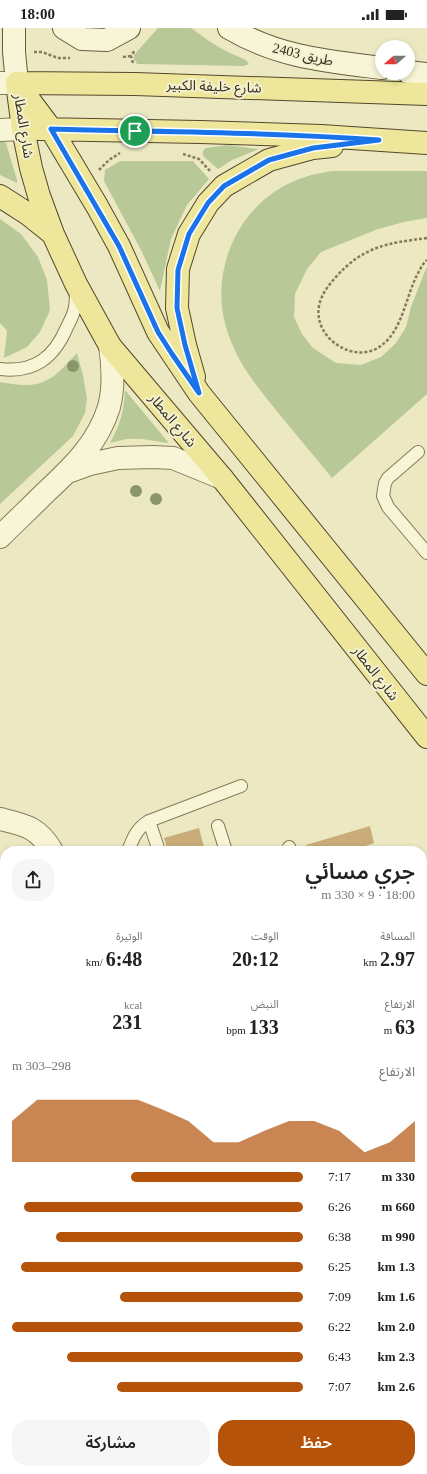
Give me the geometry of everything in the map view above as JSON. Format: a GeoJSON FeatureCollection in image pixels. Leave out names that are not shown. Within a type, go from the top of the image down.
{"type":"FeatureCollection","features":[{"type":"Feature","properties":{"kind":"main road","name":"شارع خليفة الكبير"},"geometry":{"type":"LineString","coordinates":[[8,83],[136,84],[427,94]]}},
{"type":"Feature","properties":{"kind":"main road","name":"شارع المطار"},"geometry":{"type":"LineString","coordinates":[[8,83],[51,129],[119,246],[158,332],[199,393],[427,674]]}},
{"type":"Feature","properties":{"kind":"main road","name":"شارع المطار"},"geometry":{"type":"LineString","coordinates":[[8,83],[23,129],[38,196],[53,234],[76,284],[110,346],[222,478],[427,737]]}},
{"type":"Feature","properties":{"kind":"main road"},"geometry":{"type":"LineString","coordinates":[[23,129],[215,132],[321,136],[427,143]]}},
{"type":"Feature","properties":{"kind":"main road"},"geometry":{"type":"LineString","coordinates":[[199,393],[185,345],[177,308],[178,270],[189,234],[208,203],[224,186],[269,160],[313,148],[379,140]]}},
{"type":"Feature","properties":{"kind":"main road"},"geometry":{"type":"LineString","coordinates":[[0,196],[28,214],[53,234]]}},
{"type":"Feature","properties":{"kind":"street"},"geometry":{"type":"LineString","coordinates":[[8,83],[14,52],[14,28]]}},
{"type":"Feature","properties":{"kind":"street"},"geometry":{"type":"LineString","coordinates":[[64,28],[82,39],[107,40],[129,28]]}},
{"type":"Feature","properties":{"kind":"street","name":"طريق 2403"},"geometry":{"type":"LineString","coordinates":[[229,28],[244,37],[280,52],[318,60],[375,67]]}},
{"type":"Feature","properties":{"kind":"street"},"geometry":{"type":"LineString","coordinates":[[415,73],[427,74]]}},
{"type":"Feature","properties":{"kind":"street"},"geometry":{"type":"LineString","coordinates":[[0,130],[23,129]]}},
{"type":"Feature","properties":{"kind":"street"},"geometry":{"type":"LineString","coordinates":[[0,537],[67,472],[84,454],[96,437],[109,407],[113,367],[110,346]]}},
{"type":"Feature","properties":{"kind":"street"},"geometry":{"type":"LineString","coordinates":[[67,472],[90,464],[118,458],[152,457],[173,458],[222,478]]}},
{"type":"Feature","properties":{"kind":"street"},"geometry":{"type":"LineString","coordinates":[[0,819],[28,826],[39,833],[49,846]]}},
{"type":"Feature","properties":{"kind":"lane"},"geometry":{"type":"LineString","coordinates":[[0,369],[8,370],[26,368],[43,361],[55,350],[75,309],[76,284]]}},
{"type":"Feature","properties":{"kind":"lane"},"geometry":{"type":"LineString","coordinates":[[418,452],[388,478],[385,483],[383,496],[388,506],[427,553]]}},
{"type":"Feature","properties":{"kind":"lane"},"geometry":{"type":"LineString","coordinates":[[130,846],[137,831],[142,825],[149,821],[241,786]]}},
{"type":"Feature","properties":{"kind":"lane"},"geometry":{"type":"LineString","coordinates":[[149,821],[157,846]]}},
{"type":"Feature","properties":{"kind":"lane"},"geometry":{"type":"LineString","coordinates":[[218,826],[224,846]]}},
{"type":"Feature","properties":{"kind":"path"},"geometry":{"type":"LineString","coordinates":[[136,50],[131,56],[136,84]]}},
{"type":"Feature","properties":{"kind":"path"},"geometry":{"type":"LineString","coordinates":[[85,186],[96,178],[100,168],[109,160],[120,153],[127,153]]}},
{"type":"Feature","properties":{"kind":"path"},"geometry":{"type":"LineString","coordinates":[[179,153],[199,159],[224,186]]}},
{"type":"Feature","properties":{"kind":"path"},"geometry":{"type":"LineString","coordinates":[[427,238],[396,242],[381,246],[354,259],[343,269],[323,293],[318,307],[320,323],[326,336],[338,346],[352,352],[367,352],[382,346],[392,335],[412,284],[423,263],[427,260]]}},
{"type":"Feature","properties":{"kind":"green space"},"geometry":{"type":"Polygon","coordinates":[[[158,28],[191,28],[212,43],[246,60],[249,64],[244,66],[137,64],[134,59],[134,55],[158,28]]]}},
{"type":"Feature","properties":{"kind":"green space"},"geometry":{"type":"Polygon","coordinates":[[[0,142],[6,143],[17,183],[0,175],[0,142]]]}},
{"type":"Feature","properties":{"kind":"green space"},"geometry":{"type":"Polygon","coordinates":[[[227,145],[259,149],[232,160],[218,169],[203,156],[203,151],[206,148],[227,145]]]}},
{"type":"Feature","properties":{"kind":"green space"},"geometry":{"type":"Polygon","coordinates":[[[120,161],[193,161],[209,179],[187,205],[171,239],[160,291],[142,252],[104,181],[105,170],[120,161]]]}},
{"type":"Feature","properties":{"kind":"green space"},"geometry":{"type":"Polygon","coordinates":[[[331,171],[427,171],[427,218],[378,229],[321,252],[307,269],[295,294],[294,317],[302,334],[313,348],[336,363],[361,365],[381,357],[396,343],[406,327],[411,307],[427,266],[427,394],[332,478],[254,382],[243,365],[227,330],[221,293],[227,256],[235,237],[255,208],[283,186],[311,175],[331,171]]]}},
{"type":"Feature","properties":{"kind":"green space"},"geometry":{"type":"Polygon","coordinates":[[[0,219],[21,234],[38,257],[47,280],[50,310],[40,332],[27,347],[4,358],[7,331],[0,323],[0,219]]]}},
{"type":"Feature","properties":{"kind":"green space"},"geometry":{"type":"Polygon","coordinates":[[[77,353],[87,399],[85,413],[73,436],[0,504],[0,382],[26,385],[44,382],[59,371],[77,353]]]}},
{"type":"Feature","properties":{"kind":"green space"},"geometry":{"type":"Polygon","coordinates":[[[125,390],[168,443],[142,439],[127,439],[110,443],[121,418],[125,390]]]}},
{"type":"Feature","properties":{"kind":"building"},"geometry":{"type":"Polygon","coordinates":[[[370,826],[374,843],[366,846],[306,845],[370,826]]]}},
{"type":"Feature","properties":{"kind":"building"},"geometry":{"type":"Polygon","coordinates":[[[199,828],[204,846],[166,846],[164,838],[199,828]]]}},
{"type":"Feature","properties":{"kind":"route"},"geometry":{"type":"LineString","coordinates":[[51,129],[135,131],[321,136],[379,140],[313,148],[269,160],[224,186],[208,203],[189,234],[178,270],[177,308],[185,345],[199,393],[158,332],[119,246],[51,129]]}}]}
